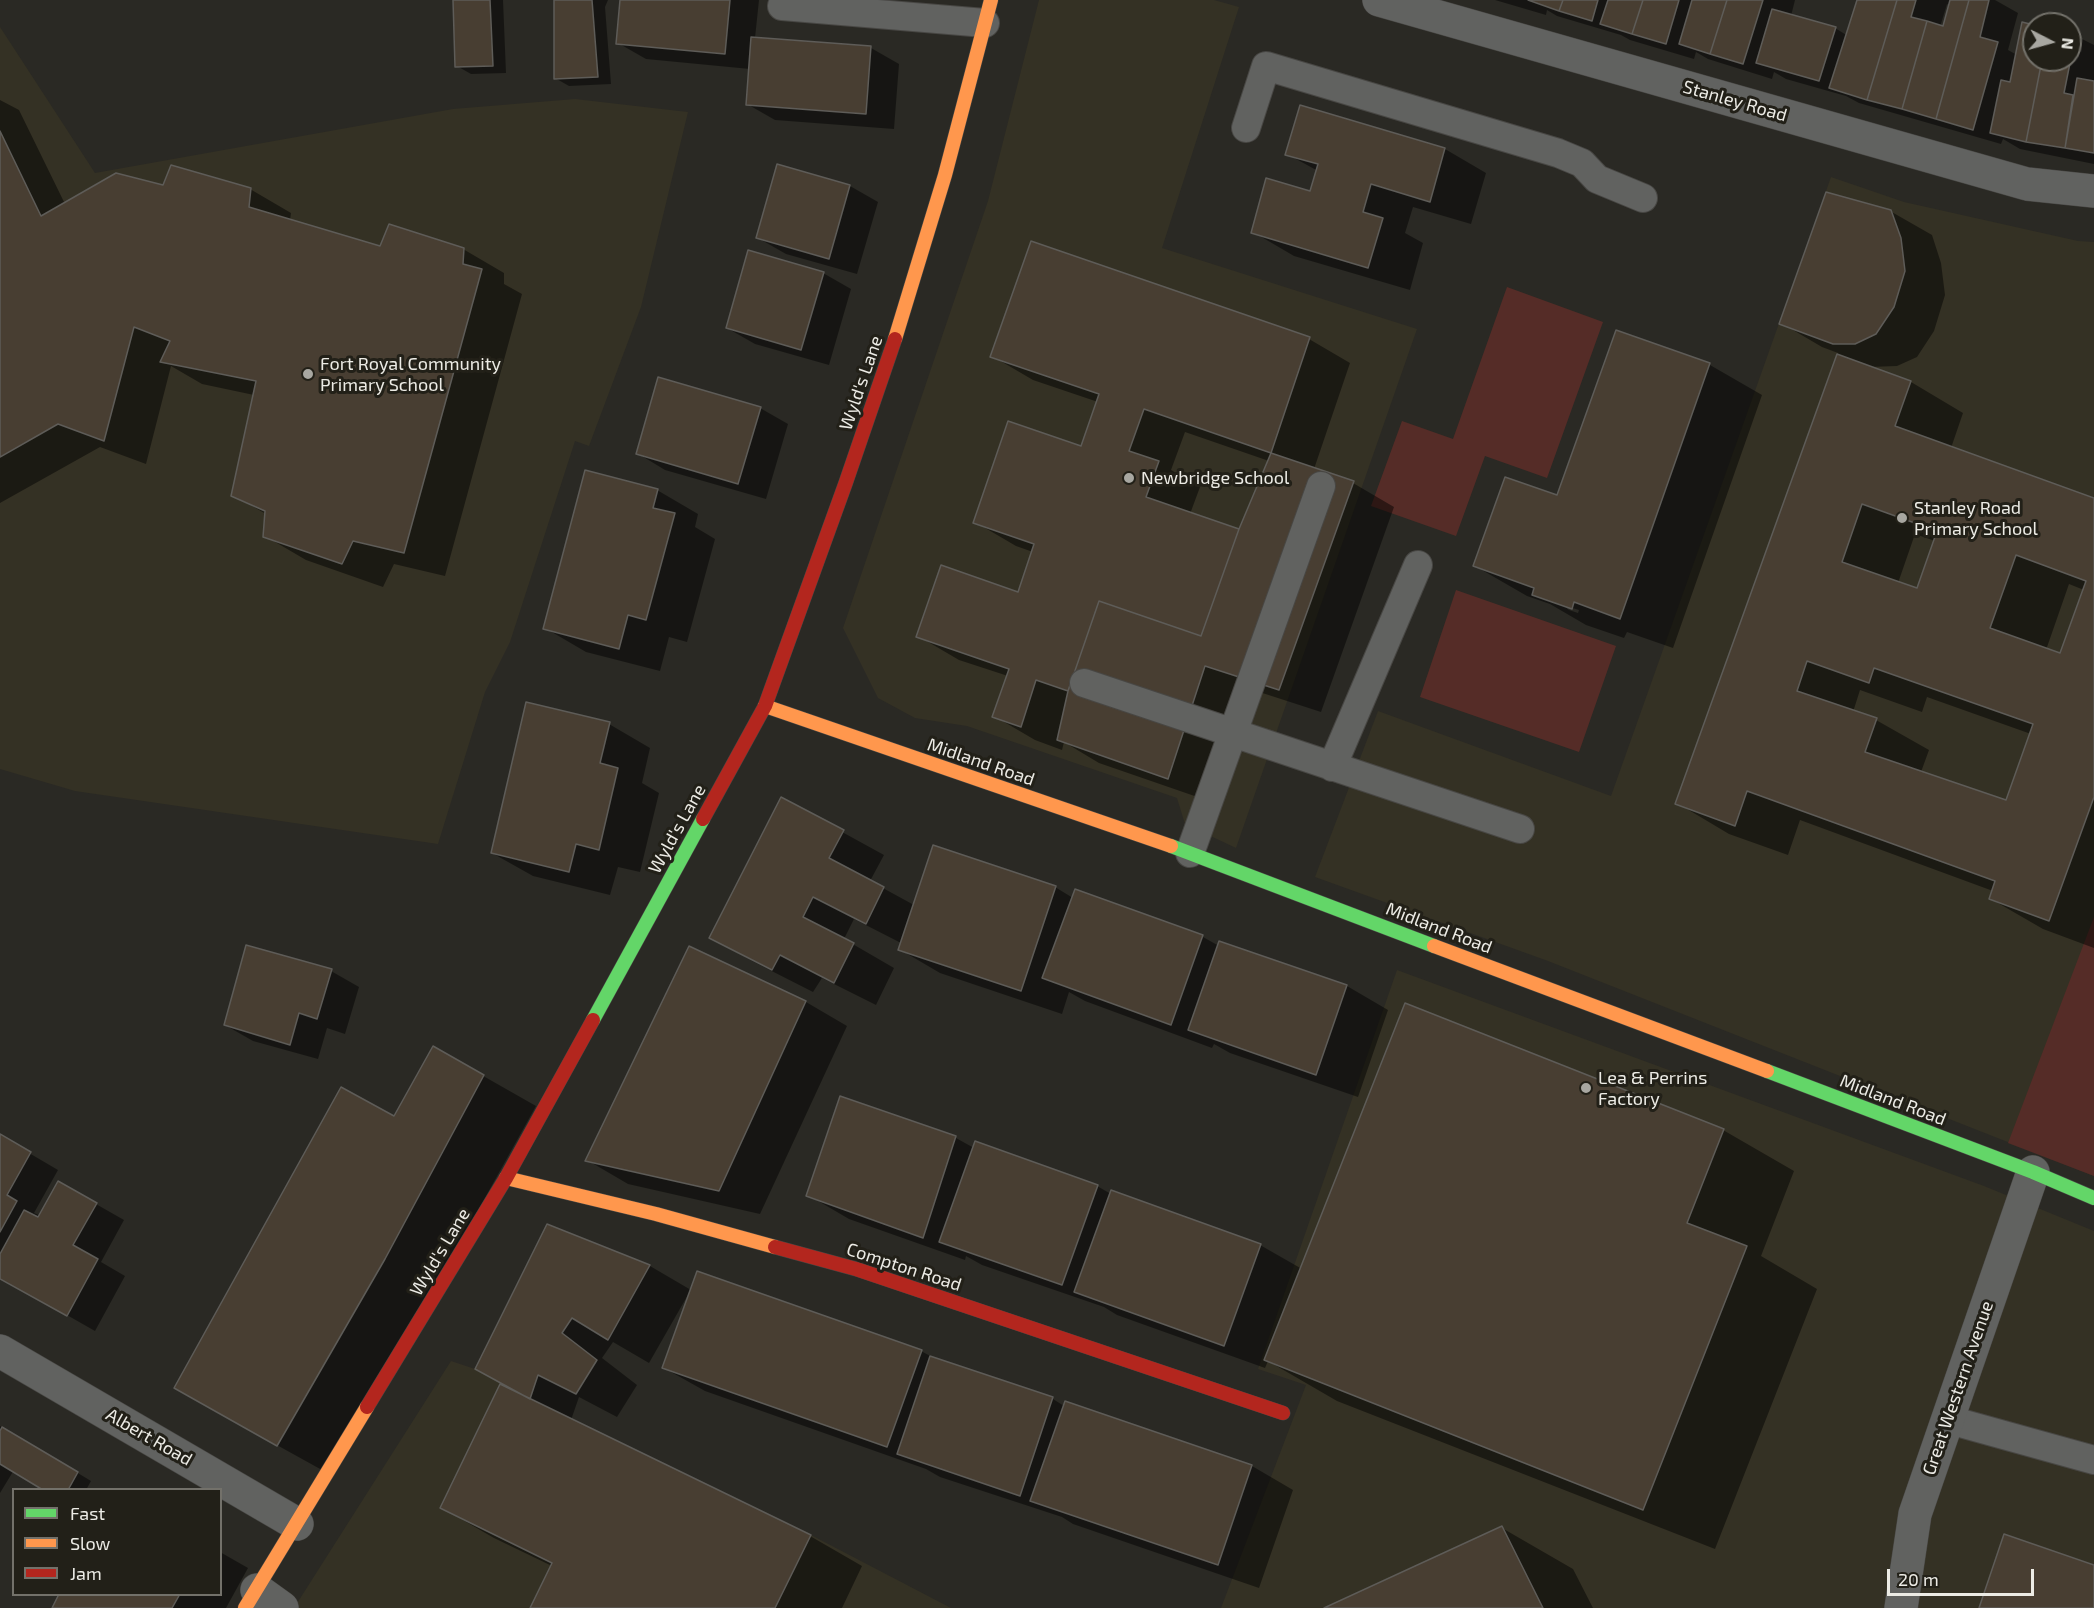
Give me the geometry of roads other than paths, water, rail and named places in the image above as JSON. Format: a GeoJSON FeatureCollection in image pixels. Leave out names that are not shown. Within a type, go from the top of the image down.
{"type":"FeatureCollection","features":[{"type":"Feature","properties":{"kind":"main road","name":"Wyld's Lane"},"geometry":{"type":"LineString","coordinates":[[261,1602],[297,1524],[506,1178],[765,706],[846,482],[901,320],[945,174],[988,11]]}},
{"type":"Feature","properties":{"kind":"main road","name":"Midland Road"},"geometry":{"type":"LineString","coordinates":[[765,706],[1190,853],[2033,1172],[2094,1198]]}},
{"type":"Feature","properties":{"kind":"main road","name":"Compton Road"},"geometry":{"type":"LineString","coordinates":[[506,1178],[656,1214],[856,1269],[1283,1413]]}},
{"type":"Feature","properties":{"kind":"street","name":"Stanley Road"},"geometry":{"type":"LineString","coordinates":[[1379,0],[2027,184],[2094,191]]}},
{"type":"Feature","properties":{"kind":"street","name":"Great Western Avenue"},"geometry":{"type":"LineString","coordinates":[[1901,1608],[1915,1514],[2033,1172]]}},
{"type":"Feature","properties":{"kind":"street","name":"Albert Road"},"geometry":{"type":"LineString","coordinates":[[0,1351],[297,1524]]}},
{"type":"Feature","properties":{"kind":"lane"},"geometry":{"type":"LineString","coordinates":[[782,6],[988,11]]}},
{"type":"Feature","properties":{"kind":"lane"},"geometry":{"type":"LineString","coordinates":[[1246,128],[1266,66],[1558,153],[1582,163],[1597,179],[1643,198]]}},
{"type":"Feature","properties":{"kind":"lane"},"geometry":{"type":"LineString","coordinates":[[1190,853],[1322,486]]}},
{"type":"Feature","properties":{"kind":"lane"},"geometry":{"type":"LineString","coordinates":[[1332,766],[1418,565]]}},
{"type":"Feature","properties":{"kind":"lane"},"geometry":{"type":"LineString","coordinates":[[1084,683],[1520,829]]}},
{"type":"Feature","properties":{"kind":"lane"},"geometry":{"type":"LineString","coordinates":[[1947,1419],[2094,1460]]}},
{"type":"Feature","properties":{"kind":"place","name":"Fort Royal Community Primary School"},"geometry":{"type":"Point","coordinates":[308,374]}},
{"type":"Feature","properties":{"kind":"place","name":"Newbridge School"},"geometry":{"type":"Point","coordinates":[1129,478]}},
{"type":"Feature","properties":{"kind":"place","name":"Stanley Road Primary School"},"geometry":{"type":"Point","coordinates":[1902,518]}},
{"type":"Feature","properties":{"kind":"place","name":"Lea & Perrins Factory"},"geometry":{"type":"Point","coordinates":[1586,1088]}}]}
